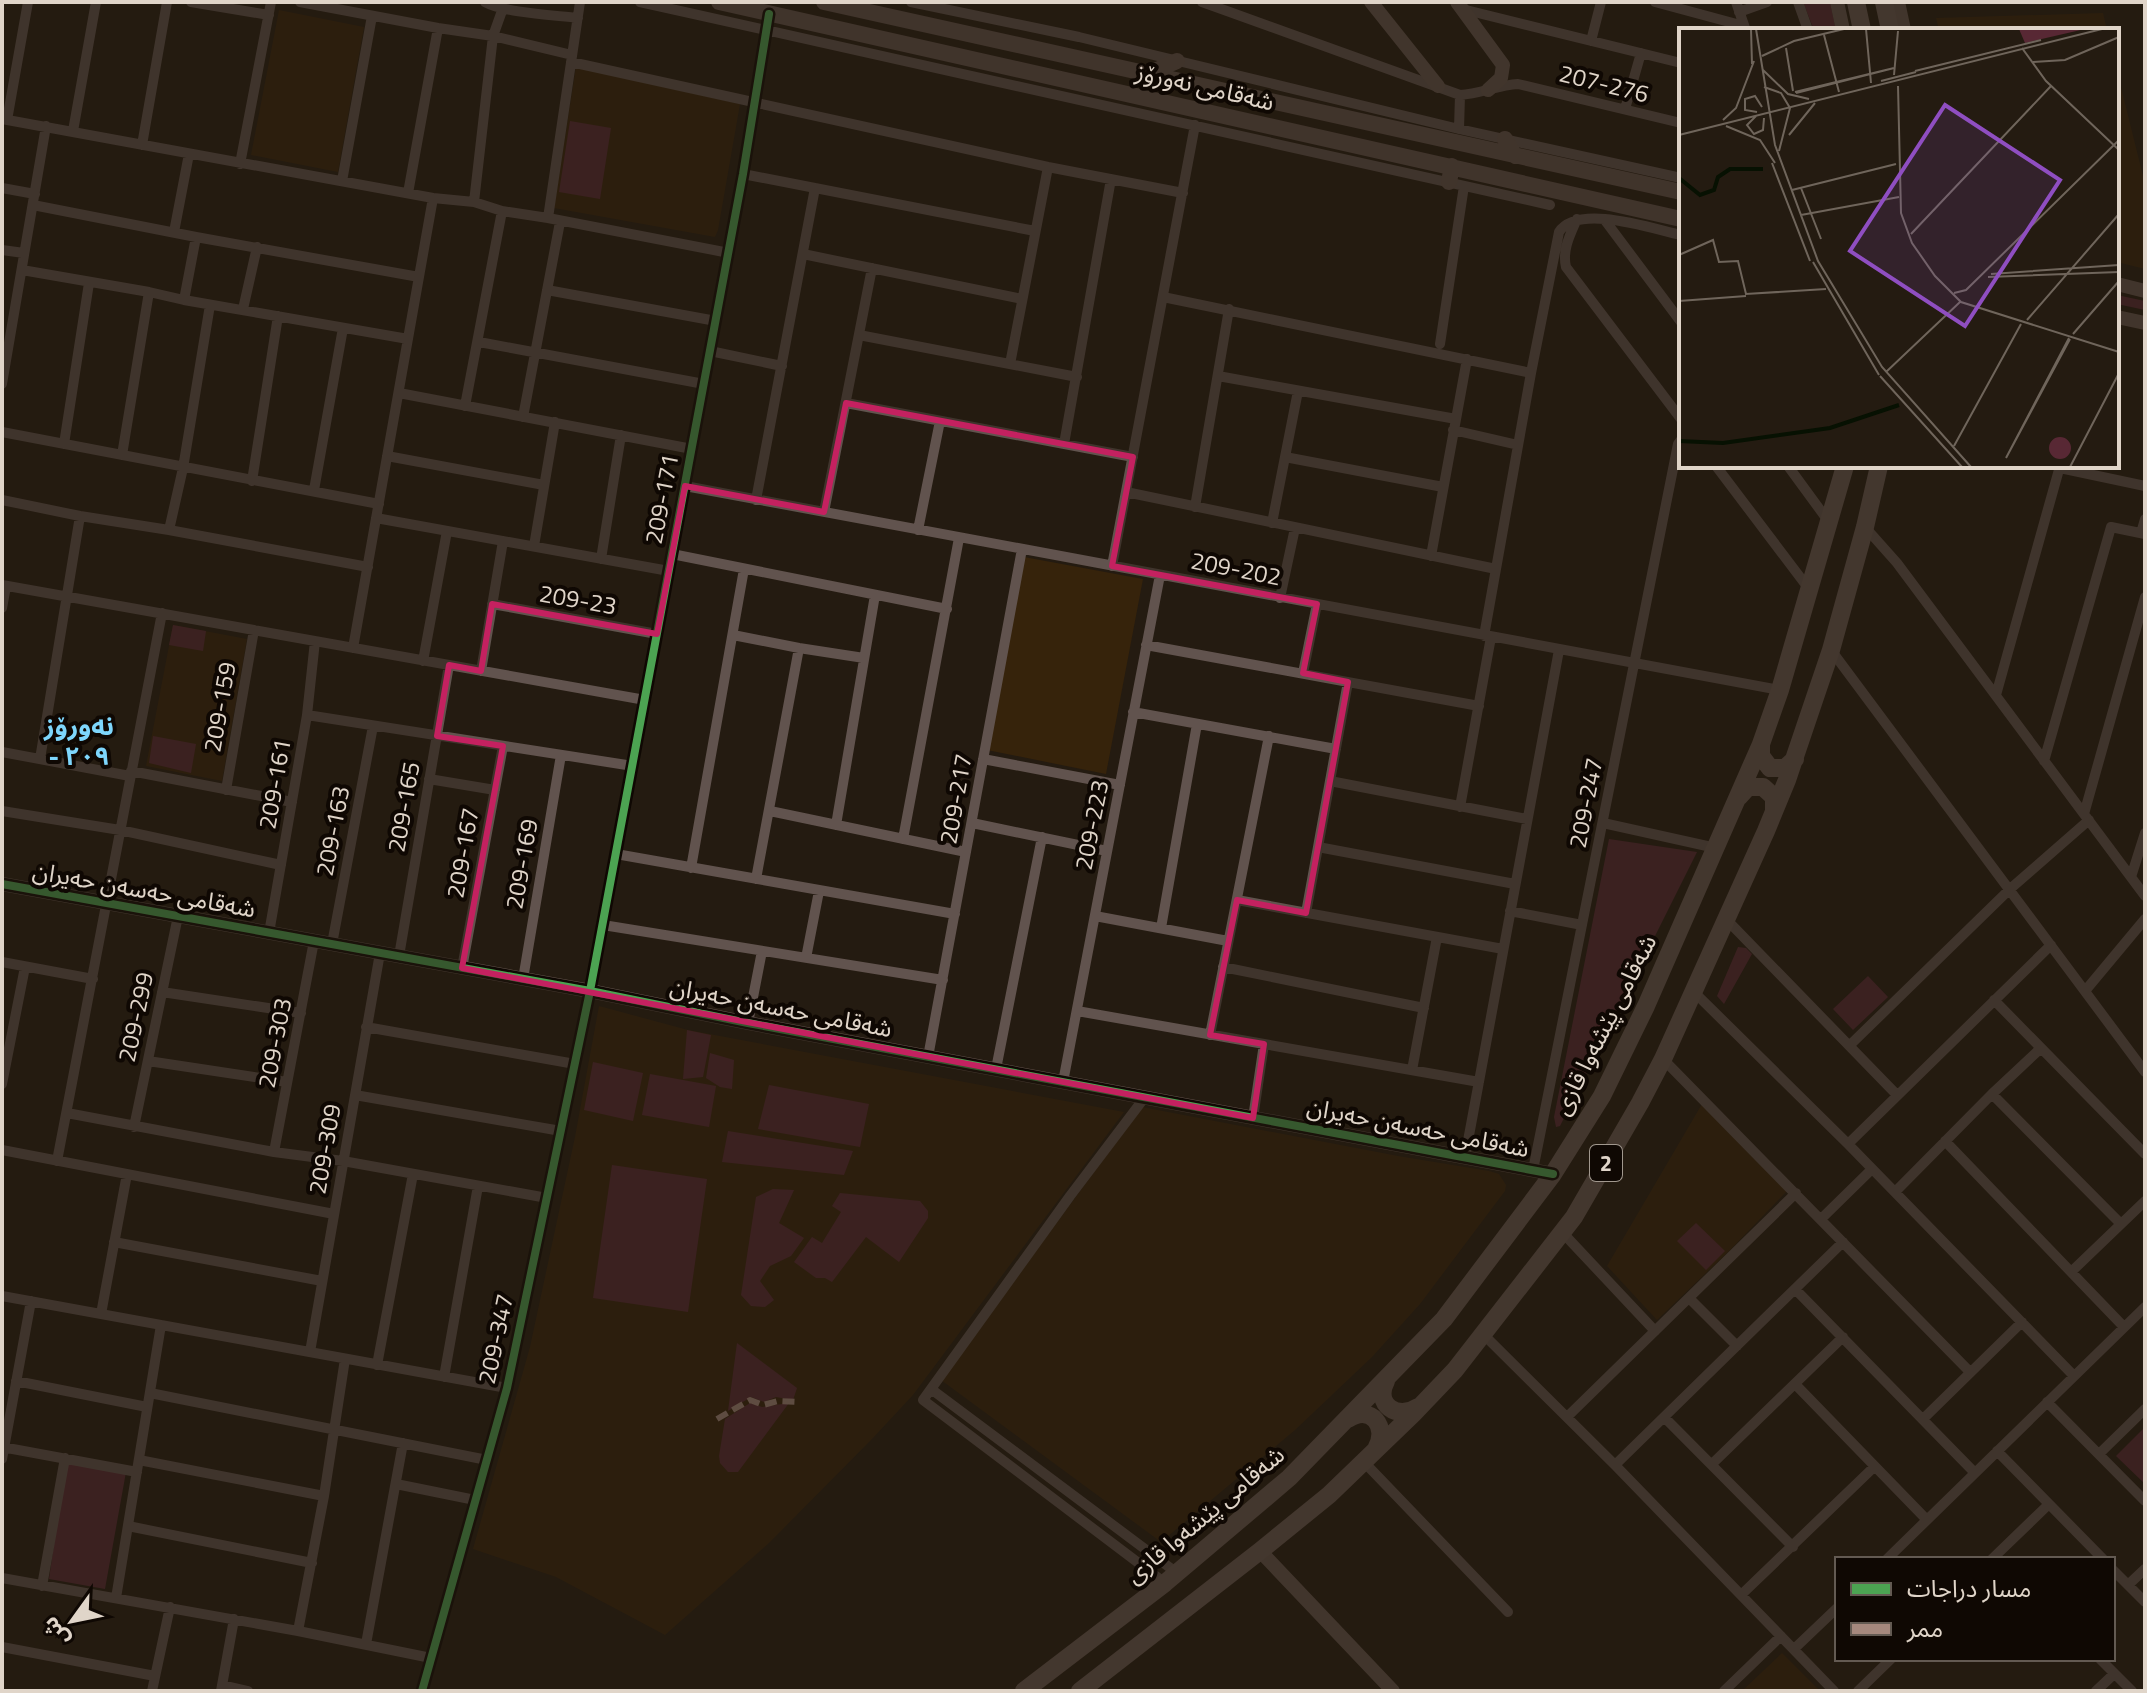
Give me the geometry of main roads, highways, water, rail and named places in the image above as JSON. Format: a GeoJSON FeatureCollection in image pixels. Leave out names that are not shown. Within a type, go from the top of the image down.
{"type":"FeatureCollection","features":[{"type":"Feature","properties":{"kind":"highway"},"geometry":{"type":"LineString","coordinates":[[1856,2],[1862,28]]}},
{"type":"Feature","properties":{"kind":"highway"},"geometry":{"type":"LineString","coordinates":[[1884,2],[1890,28]]}},
{"type":"Feature","properties":{"kind":"highway","name":"شەقامی پێشەوا قازی"},"geometry":{"type":"LineString","coordinates":[[1024,1691],[1171,1578],[1289,1478],[1444,1319],[1553,1174],[1602,1096],[1646,1006],[1761,744],[1780,690],[1844,468]]}},
{"type":"Feature","properties":{"kind":"highway","name":"2"},"geometry":{"type":"LineString","coordinates":[[1080,1691],[1329,1495],[1455,1370],[1574,1217],[1663,1059],[1796,758],[1831,650],[1879,468]]}},
{"type":"Feature","properties":{"kind":"highway"},"geometry":{"type":"LineString","coordinates":[[1761,744],[1762,759],[1770,768],[1785,768],[1796,758]]}},
{"type":"Feature","properties":{"kind":"highway"},"geometry":{"type":"LineString","coordinates":[[1737,799],[1748,787],[1763,787],[1774,797],[1773,813]]}},
{"type":"Feature","properties":{"kind":"highway"},"geometry":{"type":"LineString","coordinates":[[1386,1381],[1382,1394],[1393,1410],[1408,1413],[1423,1404]]}},
{"type":"Feature","properties":{"kind":"highway"},"geometry":{"type":"LineString","coordinates":[[1347,1420],[1360,1413],[1377,1422],[1381,1440],[1369,1456]]}},
{"type":"Feature","properties":{"kind":"main road","name":"شەقامی نەورۆز"},"geometry":{"type":"LineString","coordinates":[[719,2],[768,22],[932,50],[1156,108],[1613,214],[1679,219]]}},
{"type":"Feature","properties":{"kind":"main road","name":"شەقامی نەورۆز"},"geometry":{"type":"LineString","coordinates":[[824,2],[1679,192]]}},
{"type":"Feature","properties":{"kind":"main road"},"geometry":{"type":"LineString","coordinates":[[932,50],[939,47],[943,39],[939,28]]}},
{"type":"Feature","properties":{"kind":"main road"},"geometry":{"type":"LineString","coordinates":[[954,55],[949,43],[957,33]]}},
{"type":"Feature","properties":{"kind":"main road"},"geometry":{"type":"LineString","coordinates":[[1148,74],[1177,61]]}},
{"type":"Feature","properties":{"kind":"main road"},"geometry":{"type":"LineString","coordinates":[[1505,139],[1515,156]]}},
{"type":"Feature","properties":{"kind":"district","name":"نەورۆز - ٢٠٩"},"geometry":{"type":"Point","coordinates":[79,741]}}]}
